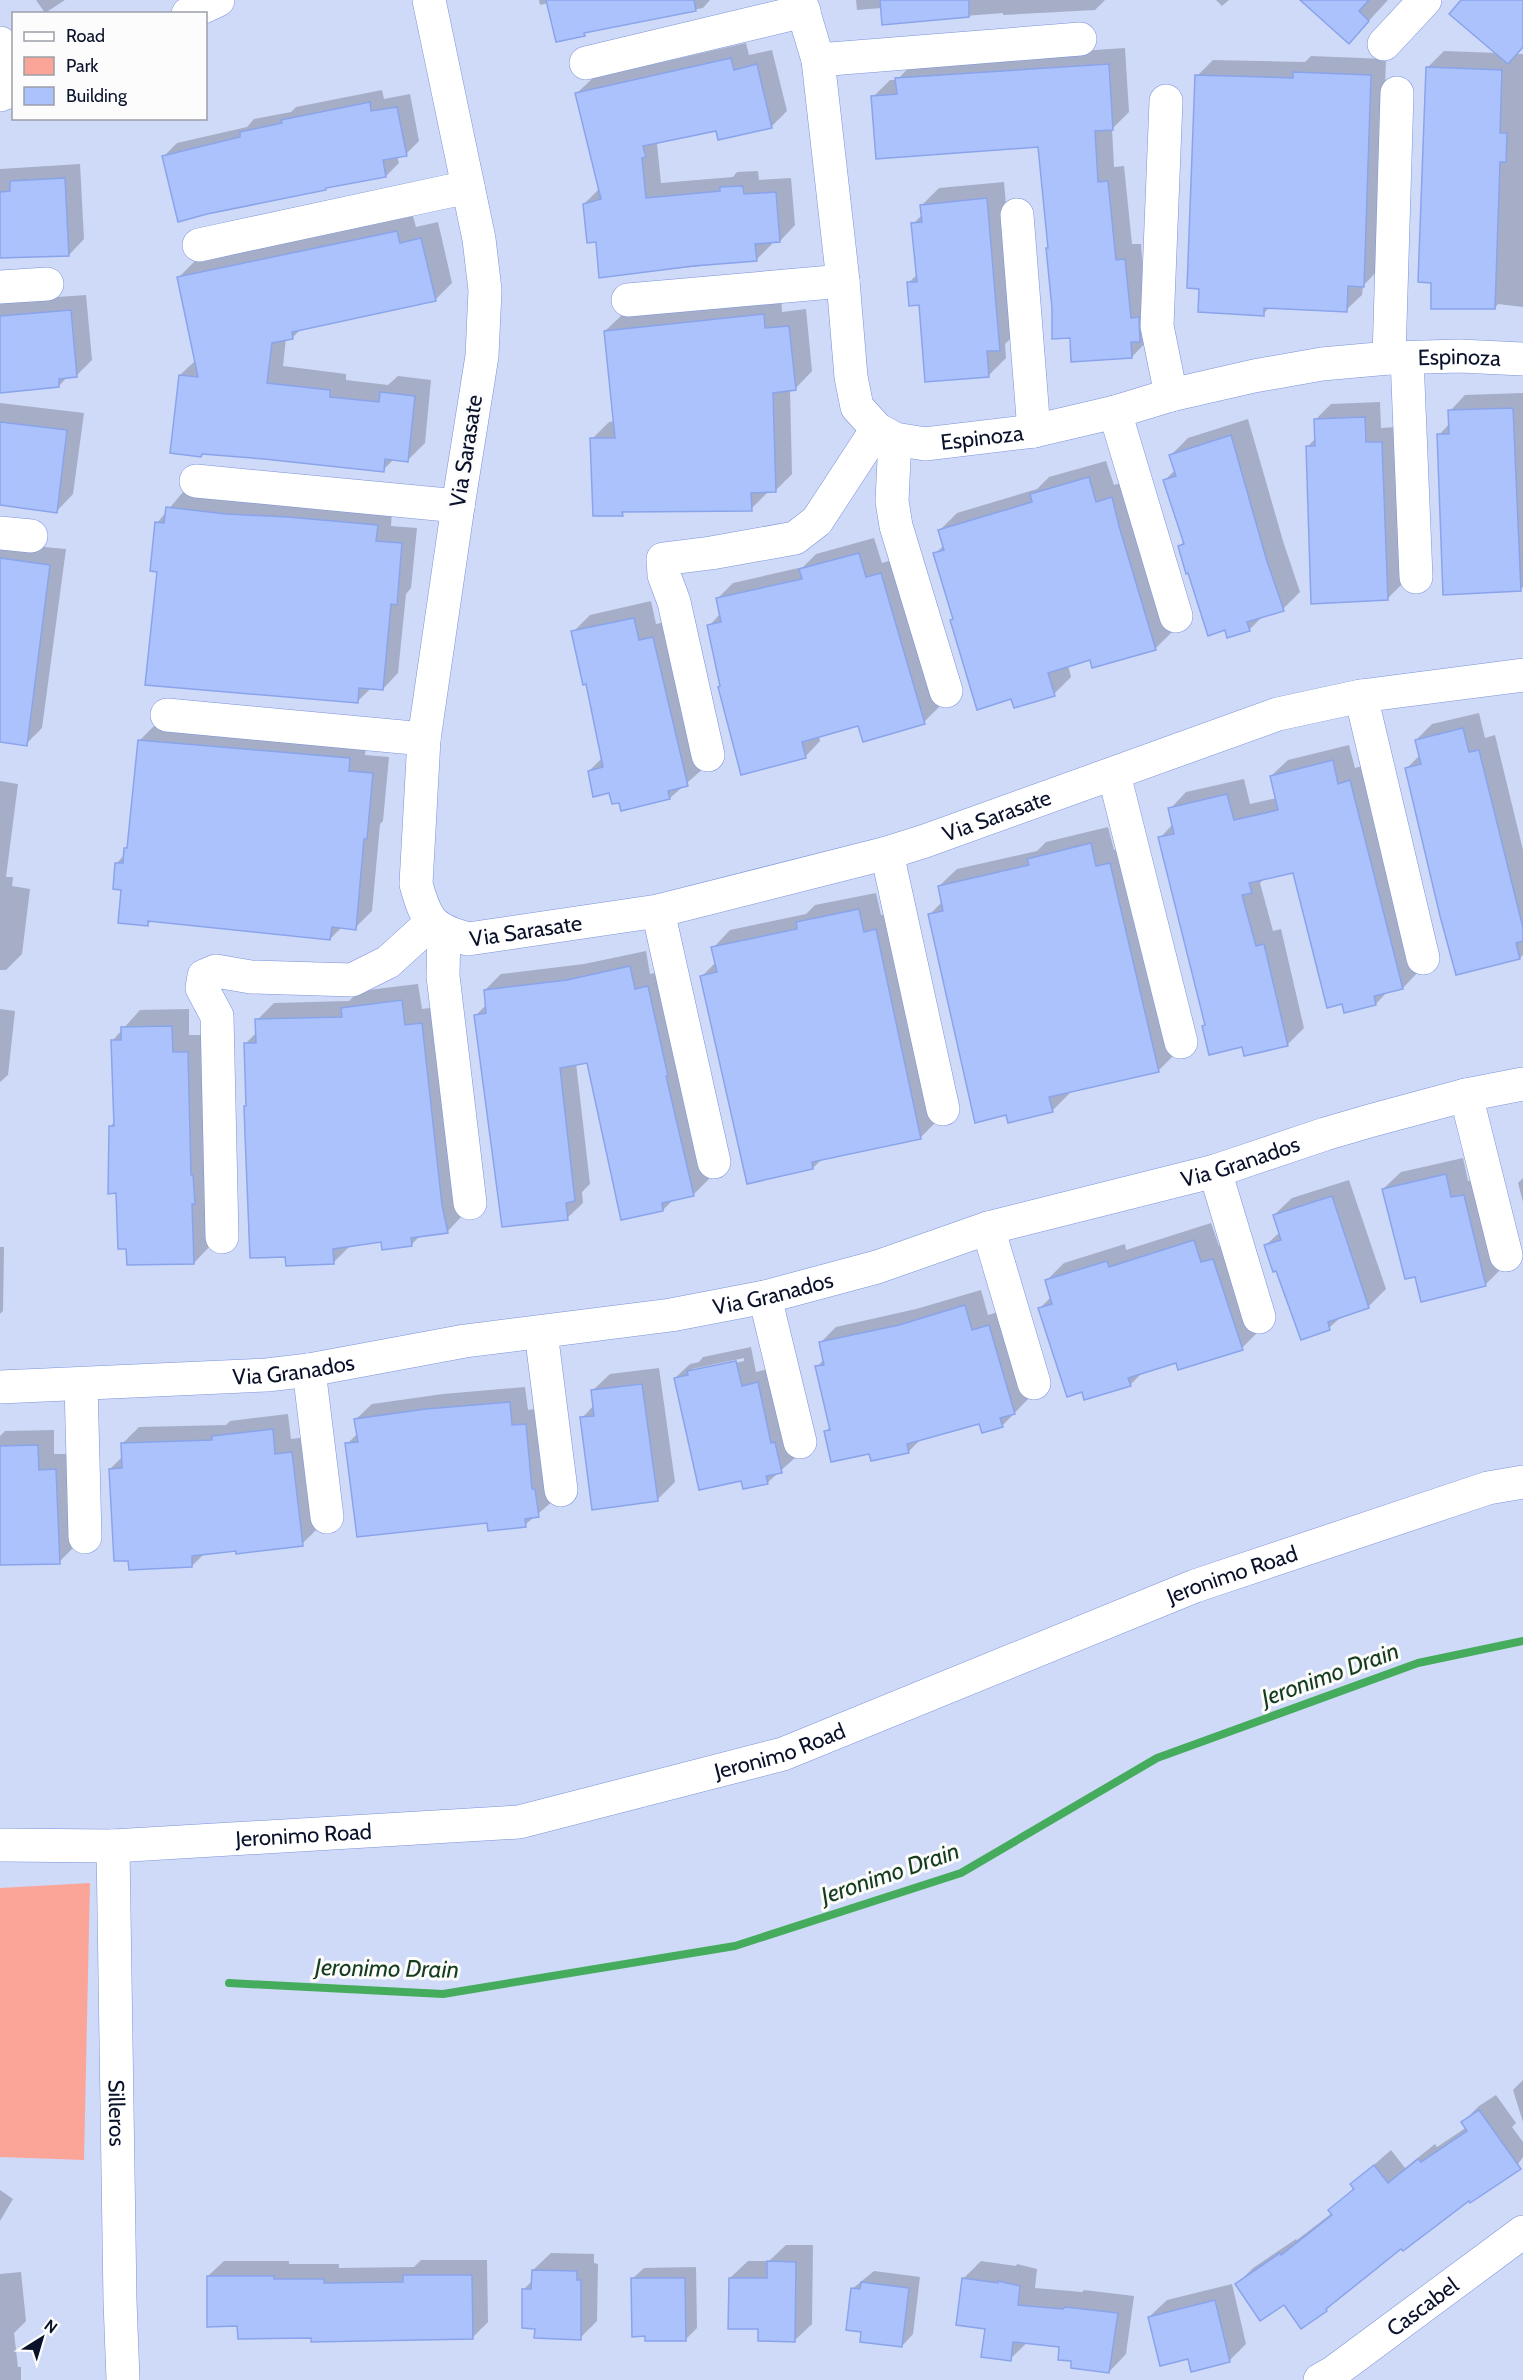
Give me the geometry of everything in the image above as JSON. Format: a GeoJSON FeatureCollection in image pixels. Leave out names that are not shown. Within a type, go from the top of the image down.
{"type":"FeatureCollection","features":[{"type":"Feature","properties":{"kind":"street"},"geometry":{"type":"LineString","coordinates":[[192,12],[218,0]]}},
{"type":"Feature","properties":{"kind":"street","name":"Via Sarasate"},"geometry":{"type":"LineString","coordinates":[[429,0],[479,239],[485,290],[482,356],[424,739],[416,884],[422,906],[438,927],[468,939],[658,911],[887,853],[1278,714],[1361,696],[1523,675]]}},
{"type":"Feature","properties":{"kind":"street"},"geometry":{"type":"LineString","coordinates":[[1384,44],[1425,0]]}},
{"type":"Feature","properties":{"kind":"street"},"geometry":{"type":"LineString","coordinates":[[586,63],[802,6],[818,60],[843,281],[851,376],[858,407],[886,434],[896,526],[946,691]]}},
{"type":"Feature","properties":{"kind":"street"},"geometry":{"type":"LineString","coordinates":[[818,60],[1080,39]]}},
{"type":"Feature","properties":{"kind":"street"},"geometry":{"type":"LineString","coordinates":[[0,43],[12,67]]}},
{"type":"Feature","properties":{"kind":"street"},"geometry":{"type":"LineString","coordinates":[[1397,93],[1398,358],[1416,577]]}},
{"type":"Feature","properties":{"kind":"street"},"geometry":{"type":"LineString","coordinates":[[1166,101],[1157,326],[1171,395]]}},
{"type":"Feature","properties":{"kind":"street"},"geometry":{"type":"LineString","coordinates":[[199,244],[468,188]]}},
{"type":"Feature","properties":{"kind":"street"},"geometry":{"type":"LineString","coordinates":[[1017,215],[1034,431]]}},
{"type":"Feature","properties":{"kind":"street"},"geometry":{"type":"LineString","coordinates":[[628,300],[843,281]]}},
{"type":"Feature","properties":{"kind":"street"},"geometry":{"type":"LineString","coordinates":[[0,287],[47,284]]}},
{"type":"Feature","properties":{"kind":"street","name":"Espinoza"},"geometry":{"type":"LineString","coordinates":[[886,434],[925,444],[1034,431],[1115,412],[1171,395],[1322,364],[1460,356],[1523,359]]}},
{"type":"Feature","properties":{"kind":"street"},"geometry":{"type":"LineString","coordinates":[[1115,412],[1176,616]]}},
{"type":"Feature","properties":{"kind":"street"},"geometry":{"type":"LineString","coordinates":[[708,755],[674,602],[664,575],[663,559],[795,538],[817,521],[886,434]]}},
{"type":"Feature","properties":{"kind":"street"},"geometry":{"type":"LineString","coordinates":[[196,481],[458,506]]}},
{"type":"Feature","properties":{"kind":"street"},"geometry":{"type":"LineString","coordinates":[[1361,696],[1423,958]]}},
{"type":"Feature","properties":{"kind":"street"},"geometry":{"type":"LineString","coordinates":[[167,715],[424,739]]}},
{"type":"Feature","properties":{"kind":"street"},"geometry":{"type":"LineString","coordinates":[[1114,774],[1181,1042]]}},
{"type":"Feature","properties":{"kind":"street"},"geometry":{"type":"LineString","coordinates":[[887,853],[943,1109]]}},
{"type":"Feature","properties":{"kind":"street"},"geometry":{"type":"LineString","coordinates":[[658,911],[714,1162]]}},
{"type":"Feature","properties":{"kind":"street"},"geometry":{"type":"LineString","coordinates":[[222,1237],[217,1016],[202,988],[204,976],[216,971],[251,977],[352,980],[388,962],[438,927],[470,1203]]}},
{"type":"Feature","properties":{"kind":"street","name":"Via Granados"},"geometry":{"type":"LineString","coordinates":[[0,1387],[267,1375],[309,1370],[465,1341],[671,1315],[765,1297],[877,1267],[988,1228],[1215,1171],[1325,1134],[1466,1095],[1523,1084]]}},
{"type":"Feature","properties":{"kind":"street"},"geometry":{"type":"LineString","coordinates":[[1466,1095],[1506,1255]]}},
{"type":"Feature","properties":{"kind":"street"},"geometry":{"type":"LineString","coordinates":[[1215,1171],[1259,1317]]}},
{"type":"Feature","properties":{"kind":"street"},"geometry":{"type":"LineString","coordinates":[[988,1228],[1034,1383]]}},
{"type":"Feature","properties":{"kind":"street"},"geometry":{"type":"LineString","coordinates":[[765,1297],[800,1442]]}},
{"type":"Feature","properties":{"kind":"street"},"geometry":{"type":"LineString","coordinates":[[541,1332],[561,1490]]}},
{"type":"Feature","properties":{"kind":"street"},"geometry":{"type":"LineString","coordinates":[[309,1370],[327,1517]]}},
{"type":"Feature","properties":{"kind":"street"},"geometry":{"type":"LineString","coordinates":[[81,1384],[85,1537]]}},
{"type":"Feature","properties":{"kind":"street","name":"Jeronimo Road"},"geometry":{"type":"LineString","coordinates":[[0,1845],[113,1846],[519,1822],[771,1757],[1195,1586],[1488,1488],[1523,1482]]}},
{"type":"Feature","properties":{"kind":"street","name":"Silleros"},"geometry":{"type":"LineString","coordinates":[[113,1846],[123,2380]]}},
{"type":"Feature","properties":{"kind":"street","name":"Cascabel"},"geometry":{"type":"LineString","coordinates":[[1320,2380],[1523,2232]]}},
{"type":"Feature","properties":{"kind":"green space"},"geometry":{"type":"Polygon","coordinates":[[[90,1883],[84,2160],[0,2157],[0,1888],[90,1883]]]}},
{"type":"Feature","properties":{"kind":"building"},"geometry":{"type":"Polygon","coordinates":[[[546,0],[694,0],[696,11],[584,33],[585,36],[556,42],[546,0]]]}},
{"type":"Feature","properties":{"kind":"building"},"geometry":{"type":"Polygon","coordinates":[[[880,0],[969,0],[969,17],[882,25],[880,0]]]}},
{"type":"Feature","properties":{"kind":"building"},"geometry":{"type":"Polygon","coordinates":[[[1300,0],[1369,0],[1359,11],[1369,21],[1349,44],[1300,0]]]}},
{"type":"Feature","properties":{"kind":"building"},"geometry":{"type":"Polygon","coordinates":[[[1461,0],[1523,0],[1523,47],[1508,64],[1449,14],[1461,0]]]}},
{"type":"Feature","properties":{"kind":"building"},"geometry":{"type":"Polygon","coordinates":[[[731,58],[734,70],[757,64],[772,128],[718,140],[716,131],[643,146],[646,157],[642,158],[646,198],[720,191],[720,187],[743,186],[744,194],[776,192],[780,242],[755,244],[757,261],[693,266],[599,278],[596,242],[587,243],[583,204],[601,199],[575,93],[731,58]]]}},
{"type":"Feature","properties":{"kind":"building"},"geometry":{"type":"Polygon","coordinates":[[[1109,64],[1113,130],[1095,131],[1098,182],[1108,181],[1116,260],[1125,259],[1131,318],[1139,317],[1140,342],[1131,342],[1132,358],[1071,362],[1070,338],[1052,339],[1052,308],[1046,248],[1048,248],[1038,147],[876,159],[871,96],[897,94],[895,78],[1109,64]]]}},
{"type":"Feature","properties":{"kind":"building"},"geometry":{"type":"Polygon","coordinates":[[[1426,67],[1502,70],[1500,133],[1507,133],[1506,162],[1500,162],[1495,309],[1431,309],[1431,283],[1418,282],[1426,67]]]}},
{"type":"Feature","properties":{"kind":"building"},"geometry":{"type":"Polygon","coordinates":[[[1293,72],[1371,75],[1364,287],[1348,286],[1347,312],[1264,308],[1264,316],[1198,312],[1199,289],[1187,288],[1195,75],[1293,78],[1293,72]]]}},
{"type":"Feature","properties":{"kind":"building"},"geometry":{"type":"Polygon","coordinates":[[[370,102],[371,111],[397,107],[407,156],[383,160],[386,177],[326,188],[326,190],[178,222],[162,156],[240,137],[240,132],[282,123],[281,120],[370,102]]]}},
{"type":"Feature","properties":{"kind":"building"},"geometry":{"type":"Polygon","coordinates":[[[65,178],[69,256],[0,258],[0,192],[10,191],[10,181],[65,178]]]}},
{"type":"Feature","properties":{"kind":"building"},"geometry":{"type":"Polygon","coordinates":[[[987,198],[1000,351],[987,351],[989,377],[925,382],[919,305],[909,306],[907,282],[917,282],[911,223],[922,222],[920,205],[987,198]]]}},
{"type":"Feature","properties":{"kind":"building"},"geometry":{"type":"Polygon","coordinates":[[[397,231],[400,243],[421,238],[436,301],[292,332],[293,339],[272,343],[267,383],[330,390],[330,397],[379,402],[380,392],[415,396],[408,462],[385,459],[384,472],[264,459],[202,454],[201,457],[170,453],[179,375],[198,377],[177,277],[397,231]]]}},
{"type":"Feature","properties":{"kind":"building"},"geometry":{"type":"Polygon","coordinates":[[[71,310],[77,377],[59,379],[59,387],[0,393],[0,316],[71,310]]]}},
{"type":"Feature","properties":{"kind":"building"},"geometry":{"type":"Polygon","coordinates":[[[764,314],[765,328],[789,326],[796,390],[773,393],[776,492],[751,493],[752,511],[622,512],[623,516],[593,516],[590,438],[615,438],[604,331],[764,314]]]}},
{"type":"Feature","properties":{"kind":"building"},"geometry":{"type":"Polygon","coordinates":[[[1513,408],[1521,591],[1443,595],[1437,434],[1449,434],[1448,410],[1513,408]]]}},
{"type":"Feature","properties":{"kind":"building"},"geometry":{"type":"Polygon","coordinates":[[[1365,417],[1366,442],[1382,442],[1388,600],[1311,604],[1306,446],[1315,446],[1314,419],[1365,417]]]}},
{"type":"Feature","properties":{"kind":"building"},"geometry":{"type":"Polygon","coordinates":[[[0,422],[67,430],[57,513],[0,505],[0,422]]]}},
{"type":"Feature","properties":{"kind":"building"},"geometry":{"type":"Polygon","coordinates":[[[1231,435],[1266,558],[1284,611],[1247,622],[1250,631],[1227,638],[1225,630],[1208,636],[1188,573],[1186,574],[1178,546],[1184,544],[1163,480],[1176,476],[1169,455],[1231,435]]]}},
{"type":"Feature","properties":{"kind":"building"},"geometry":{"type":"Polygon","coordinates":[[[1089,477],[1096,502],[1112,497],[1156,650],[1092,668],[1090,660],[1048,673],[1055,696],[1014,708],[1011,699],[977,710],[933,553],[944,550],[938,530],[1032,502],[1030,494],[1089,477]]]}},
{"type":"Feature","properties":{"kind":"building"},"geometry":{"type":"Polygon","coordinates":[[[166,507],[226,514],[378,525],[376,541],[402,543],[397,605],[391,604],[383,690],[359,688],[358,703],[145,685],[157,572],[150,571],[155,522],[164,523],[166,507]]]}},
{"type":"Feature","properties":{"kind":"building"},"geometry":{"type":"Polygon","coordinates":[[[859,553],[866,577],[881,573],[925,724],[863,742],[858,726],[802,742],[806,758],[741,775],[718,687],[720,686],[707,625],[721,622],[716,598],[802,579],[799,569],[859,553]]]}},
{"type":"Feature","properties":{"kind":"building"},"geometry":{"type":"Polygon","coordinates":[[[0,558],[50,565],[27,746],[0,742],[0,558]]]}},
{"type":"Feature","properties":{"kind":"building"},"geometry":{"type":"Polygon","coordinates":[[[634,618],[639,640],[653,637],[688,786],[668,791],[670,799],[621,811],[619,803],[612,804],[609,793],[593,797],[588,771],[603,767],[586,684],[583,685],[571,631],[634,618]]]}},
{"type":"Feature","properties":{"kind":"building"},"geometry":{"type":"Polygon","coordinates":[[[1463,728],[1469,752],[1479,750],[1523,928],[1523,941],[1516,943],[1520,959],[1456,975],[1405,768],[1421,764],[1415,740],[1463,728]]]}},
{"type":"Feature","properties":{"kind":"building"},"geometry":{"type":"Polygon","coordinates":[[[138,740],[350,758],[349,771],[373,773],[367,839],[364,839],[356,930],[332,927],[330,940],[148,921],[148,926],[118,923],[121,890],[113,889],[115,863],[123,863],[124,848],[127,848],[138,740]]]}},
{"type":"Feature","properties":{"kind":"building"},"geometry":{"type":"Polygon","coordinates":[[[1333,760],[1338,784],[1350,780],[1403,989],[1374,996],[1376,1005],[1344,1013],[1342,1004],[1327,1008],[1293,873],[1249,883],[1252,893],[1242,895],[1256,946],[1264,944],[1288,1046],[1244,1056],[1242,1047],[1209,1055],[1202,1026],[1205,1025],[1158,837],[1174,834],[1168,808],[1227,794],[1234,820],[1278,810],[1270,776],[1333,760]]]}},
{"type":"Feature","properties":{"kind":"building"},"geometry":{"type":"Polygon","coordinates":[[[1091,843],[1096,866],[1110,863],[1159,1072],[1049,1097],[1053,1112],[1008,1123],[1006,1115],[975,1123],[928,914],[943,911],[938,886],[1029,865],[1027,859],[1091,843]]]}},
{"type":"Feature","properties":{"kind":"building"},"geometry":{"type":"Polygon","coordinates":[[[859,909],[864,932],[876,929],[921,1139],[812,1162],[813,1169],[747,1184],[700,976],[717,972],[711,947],[797,929],[796,922],[859,909]]]}},
{"type":"Feature","properties":{"kind":"building"},"geometry":{"type":"Polygon","coordinates":[[[630,966],[635,989],[648,986],[694,1196],[662,1203],[663,1211],[621,1220],[587,1063],[560,1068],[575,1201],[566,1203],[568,1220],[502,1227],[474,1015],[486,1013],[484,990],[567,980],[630,966]]]}},
{"type":"Feature","properties":{"kind":"building"},"geometry":{"type":"Polygon","coordinates":[[[402,1000],[405,1025],[422,1023],[442,1205],[448,1233],[411,1238],[412,1246],[382,1250],[381,1242],[333,1249],[334,1264],[286,1266],[285,1257],[250,1258],[244,1043],[256,1043],[255,1019],[342,1017],[341,1008],[402,1000]]]}},
{"type":"Feature","properties":{"kind":"building"},"geometry":{"type":"Polygon","coordinates":[[[172,1026],[173,1052],[188,1052],[191,1175],[193,1175],[195,1204],[192,1204],[194,1264],[127,1265],[126,1249],[118,1249],[116,1193],[108,1194],[109,1126],[114,1126],[111,1040],[121,1040],[121,1027],[172,1026]]]}},
{"type":"Feature","properties":{"kind":"building"},"geometry":{"type":"Polygon","coordinates":[[[1446,1174],[1451,1197],[1464,1195],[1486,1286],[1421,1302],[1415,1277],[1405,1279],[1382,1189],[1446,1174]]]}},
{"type":"Feature","properties":{"kind":"building"},"geometry":{"type":"Polygon","coordinates":[[[1332,1196],[1369,1308],[1328,1322],[1330,1330],[1301,1340],[1264,1245],[1281,1240],[1273,1215],[1332,1196]]]}},
{"type":"Feature","properties":{"kind":"building"},"geometry":{"type":"Polygon","coordinates":[[[1194,1240],[1201,1262],[1213,1259],[1243,1350],[1178,1370],[1176,1363],[1128,1378],[1131,1386],[1084,1400],[1082,1392],[1067,1397],[1038,1308],[1052,1304],[1045,1280],[1107,1261],[1109,1267],[1194,1240]]]}},
{"type":"Feature","properties":{"kind":"building"},"geometry":{"type":"Polygon","coordinates":[[[965,1305],[972,1330],[989,1325],[1015,1414],[1000,1418],[1003,1427],[982,1433],[979,1424],[907,1444],[909,1453],[871,1461],[869,1454],[831,1462],[824,1431],[830,1430],[815,1366],[824,1365],[819,1342],[899,1325],[965,1305]]]}},
{"type":"Feature","properties":{"kind":"building"},"geometry":{"type":"Polygon","coordinates":[[[736,1361],[742,1386],[758,1382],[771,1443],[775,1442],[782,1473],[766,1476],[768,1484],[743,1489],[741,1481],[699,1490],[674,1378],[688,1375],[687,1371],[736,1361]]]}},
{"type":"Feature","properties":{"kind":"building"},"geometry":{"type":"Polygon","coordinates":[[[642,1384],[658,1501],[592,1510],[580,1417],[594,1416],[591,1390],[642,1384]]]}},
{"type":"Feature","properties":{"kind":"building"},"geometry":{"type":"Polygon","coordinates":[[[510,1402],[512,1425],[526,1424],[532,1489],[535,1489],[539,1517],[525,1519],[526,1527],[488,1531],[487,1523],[357,1537],[345,1443],[358,1442],[354,1419],[426,1409],[510,1402]]]}},
{"type":"Feature","properties":{"kind":"building"},"geometry":{"type":"Polygon","coordinates":[[[273,1429],[275,1454],[292,1452],[303,1546],[236,1554],[236,1551],[192,1556],[192,1567],[129,1570],[128,1561],[114,1561],[109,1469],[122,1468],[121,1443],[212,1440],[212,1436],[273,1429]]]}},
{"type":"Feature","properties":{"kind":"building"},"geometry":{"type":"Polygon","coordinates":[[[38,1445],[39,1470],[56,1469],[60,1564],[0,1565],[0,1446],[38,1445]]]}},
{"type":"Feature","properties":{"kind":"building"},"geometry":{"type":"Polygon","coordinates":[[[1479,2110],[1521,2169],[1470,2203],[1469,2201],[1403,2251],[1401,2249],[1326,2309],[1327,2311],[1301,2329],[1284,2305],[1260,2321],[1235,2284],[1280,2253],[1281,2255],[1332,2215],[1328,2210],[1354,2189],[1350,2184],[1374,2165],[1388,2183],[1418,2159],[1421,2162],[1467,2131],[1461,2122],[1479,2110]]]}},
{"type":"Feature","properties":{"kind":"building"},"geometry":{"type":"Polygon","coordinates":[[[767,2261],[796,2262],[795,2342],[758,2341],[758,2329],[728,2329],[729,2278],[767,2278],[767,2261]]]}},
{"type":"Feature","properties":{"kind":"building"},"geometry":{"type":"Polygon","coordinates":[[[532,2270],[577,2271],[577,2280],[581,2280],[581,2340],[534,2338],[535,2329],[522,2328],[522,2289],[531,2289],[532,2270]]]}},
{"type":"Feature","properties":{"kind":"building"},"geometry":{"type":"Polygon","coordinates":[[[403,2275],[472,2275],[473,2339],[311,2342],[311,2338],[238,2339],[237,2326],[207,2327],[207,2276],[274,2276],[274,2279],[324,2279],[324,2283],[403,2282],[403,2275]]]}},
{"type":"Feature","properties":{"kind":"building"},"geometry":{"type":"Polygon","coordinates":[[[631,2278],[685,2278],[686,2341],[645,2341],[645,2336],[632,2337],[631,2278]]]}},
{"type":"Feature","properties":{"kind":"building"},"geometry":{"type":"Polygon","coordinates":[[[962,2278],[998,2283],[998,2281],[1020,2286],[1018,2305],[1118,2313],[1109,2373],[1071,2368],[1071,2361],[1058,2360],[1059,2347],[1013,2342],[1011,2361],[981,2357],[985,2329],[956,2325],[962,2278]]]}},
{"type":"Feature","properties":{"kind":"building"},"geometry":{"type":"Polygon","coordinates":[[[861,2282],[909,2288],[902,2347],[860,2342],[861,2332],[846,2330],[851,2288],[860,2289],[861,2282]]]}},
{"type":"Feature","properties":{"kind":"building"},"geometry":{"type":"Polygon","coordinates":[[[1215,2300],[1230,2362],[1191,2372],[1188,2359],[1160,2366],[1148,2317],[1215,2300]]]}},
{"type":"Feature","properties":{"kind":"waterway","name":"Jeronimo Drain"},"geometry":{"type":"LineString","coordinates":[[229,1983],[443,1994],[735,1946],[961,1873],[1157,1758],[1418,1663],[1523,1641]]}}]}
